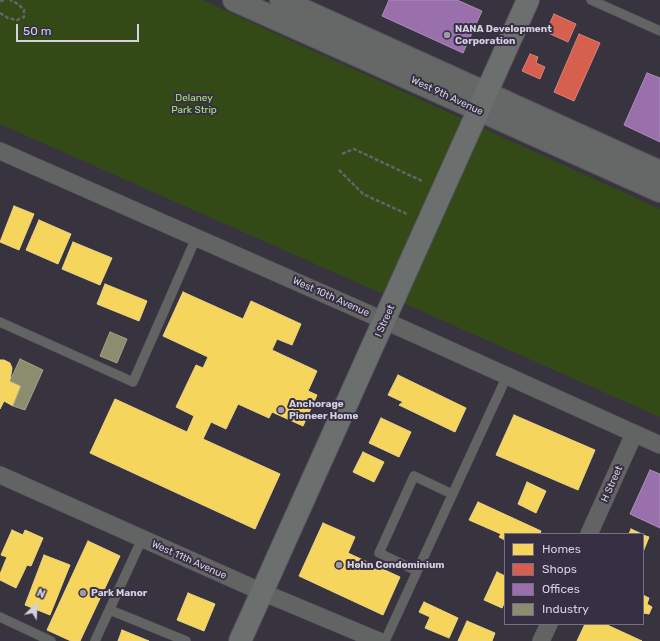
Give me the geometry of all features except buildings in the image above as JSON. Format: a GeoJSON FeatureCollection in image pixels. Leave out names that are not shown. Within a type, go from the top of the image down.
{"type":"FeatureCollection","features":[{"type":"Feature","properties":{"kind":"main road","name":"I Street"},"geometry":{"type":"LineString","coordinates":[[240,641],[528,0]]}},
{"type":"Feature","properties":{"kind":"street","name":"West 9th Avenue"},"geometry":{"type":"LineString","coordinates":[[234,0],[483,102],[660,172]]}},
{"type":"Feature","properties":{"kind":"street","name":"West 9th Avenue"},"geometry":{"type":"LineString","coordinates":[[281,0],[660,191]]}},
{"type":"Feature","properties":{"kind":"street","name":"West 10th Avenue"},"geometry":{"type":"LineString","coordinates":[[0,151],[385,321],[660,445]]}},
{"type":"Feature","properties":{"kind":"street","name":"H Street"},"geometry":{"type":"LineString","coordinates":[[589,533],[634,434]]}},
{"type":"Feature","properties":{"kind":"street","name":"West 11th Avenue"},"geometry":{"type":"LineString","coordinates":[[0,475],[262,592],[379,641]]}},
{"type":"Feature","properties":{"kind":"street"},"geometry":{"type":"LineString","coordinates":[[541,641],[549,625]]}},
{"type":"Feature","properties":{"kind":"lane"},"geometry":{"type":"LineString","coordinates":[[591,0],[660,31]]}},
{"type":"Feature","properties":{"kind":"lane"},"geometry":{"type":"LineString","coordinates":[[0,322],[134,382],[196,238]]}},
{"type":"Feature","properties":{"kind":"lane"},"geometry":{"type":"LineString","coordinates":[[385,641],[507,376]]}},
{"type":"Feature","properties":{"kind":"lane"},"geometry":{"type":"LineString","coordinates":[[417,571],[379,553],[414,476],[452,494]]}},
{"type":"Feature","properties":{"kind":"lane"},"geometry":{"type":"LineString","coordinates":[[95,641],[142,538]]}},
{"type":"Feature","properties":{"kind":"lane"},"geometry":{"type":"LineString","coordinates":[[110,610],[186,641]]}},
{"type":"Feature","properties":{"kind":"lane"},"geometry":{"type":"LineString","coordinates":[[0,617],[51,641]]}},
{"type":"Feature","properties":{"kind":"path"},"geometry":{"type":"LineString","coordinates":[[0,1],[6,0]]}},
{"type":"Feature","properties":{"kind":"path"},"geometry":{"type":"LineString","coordinates":[[0,13],[8,18],[17,20],[24,17],[24,10],[18,4],[10,0]]}},
{"type":"Feature","properties":{"kind":"path"},"geometry":{"type":"LineString","coordinates":[[342,154],[354,149],[422,181]]}},
{"type":"Feature","properties":{"kind":"path"},"geometry":{"type":"LineString","coordinates":[[339,170],[363,194],[407,214]]}},
{"type":"Feature","properties":{"kind":"green space","name":"Delaney Park Strip"},"geometry":{"type":"Polygon","coordinates":[[[0,0],[202,0],[660,209],[660,417],[0,124],[0,0]]]}},
{"type":"Feature","properties":{"kind":"place","name":"NANA Development Corporation"},"geometry":{"type":"Point","coordinates":[447,35]}},
{"type":"Feature","properties":{"kind":"place","name":"Anchorage Pioneer Home"},"geometry":{"type":"Point","coordinates":[281,410]}},
{"type":"Feature","properties":{"kind":"place","name":"Hohn Condominium"},"geometry":{"type":"Point","coordinates":[339,565]}},
{"type":"Feature","properties":{"kind":"place","name":"Park Manor"},"geometry":{"type":"Point","coordinates":[83,593]}}]}
